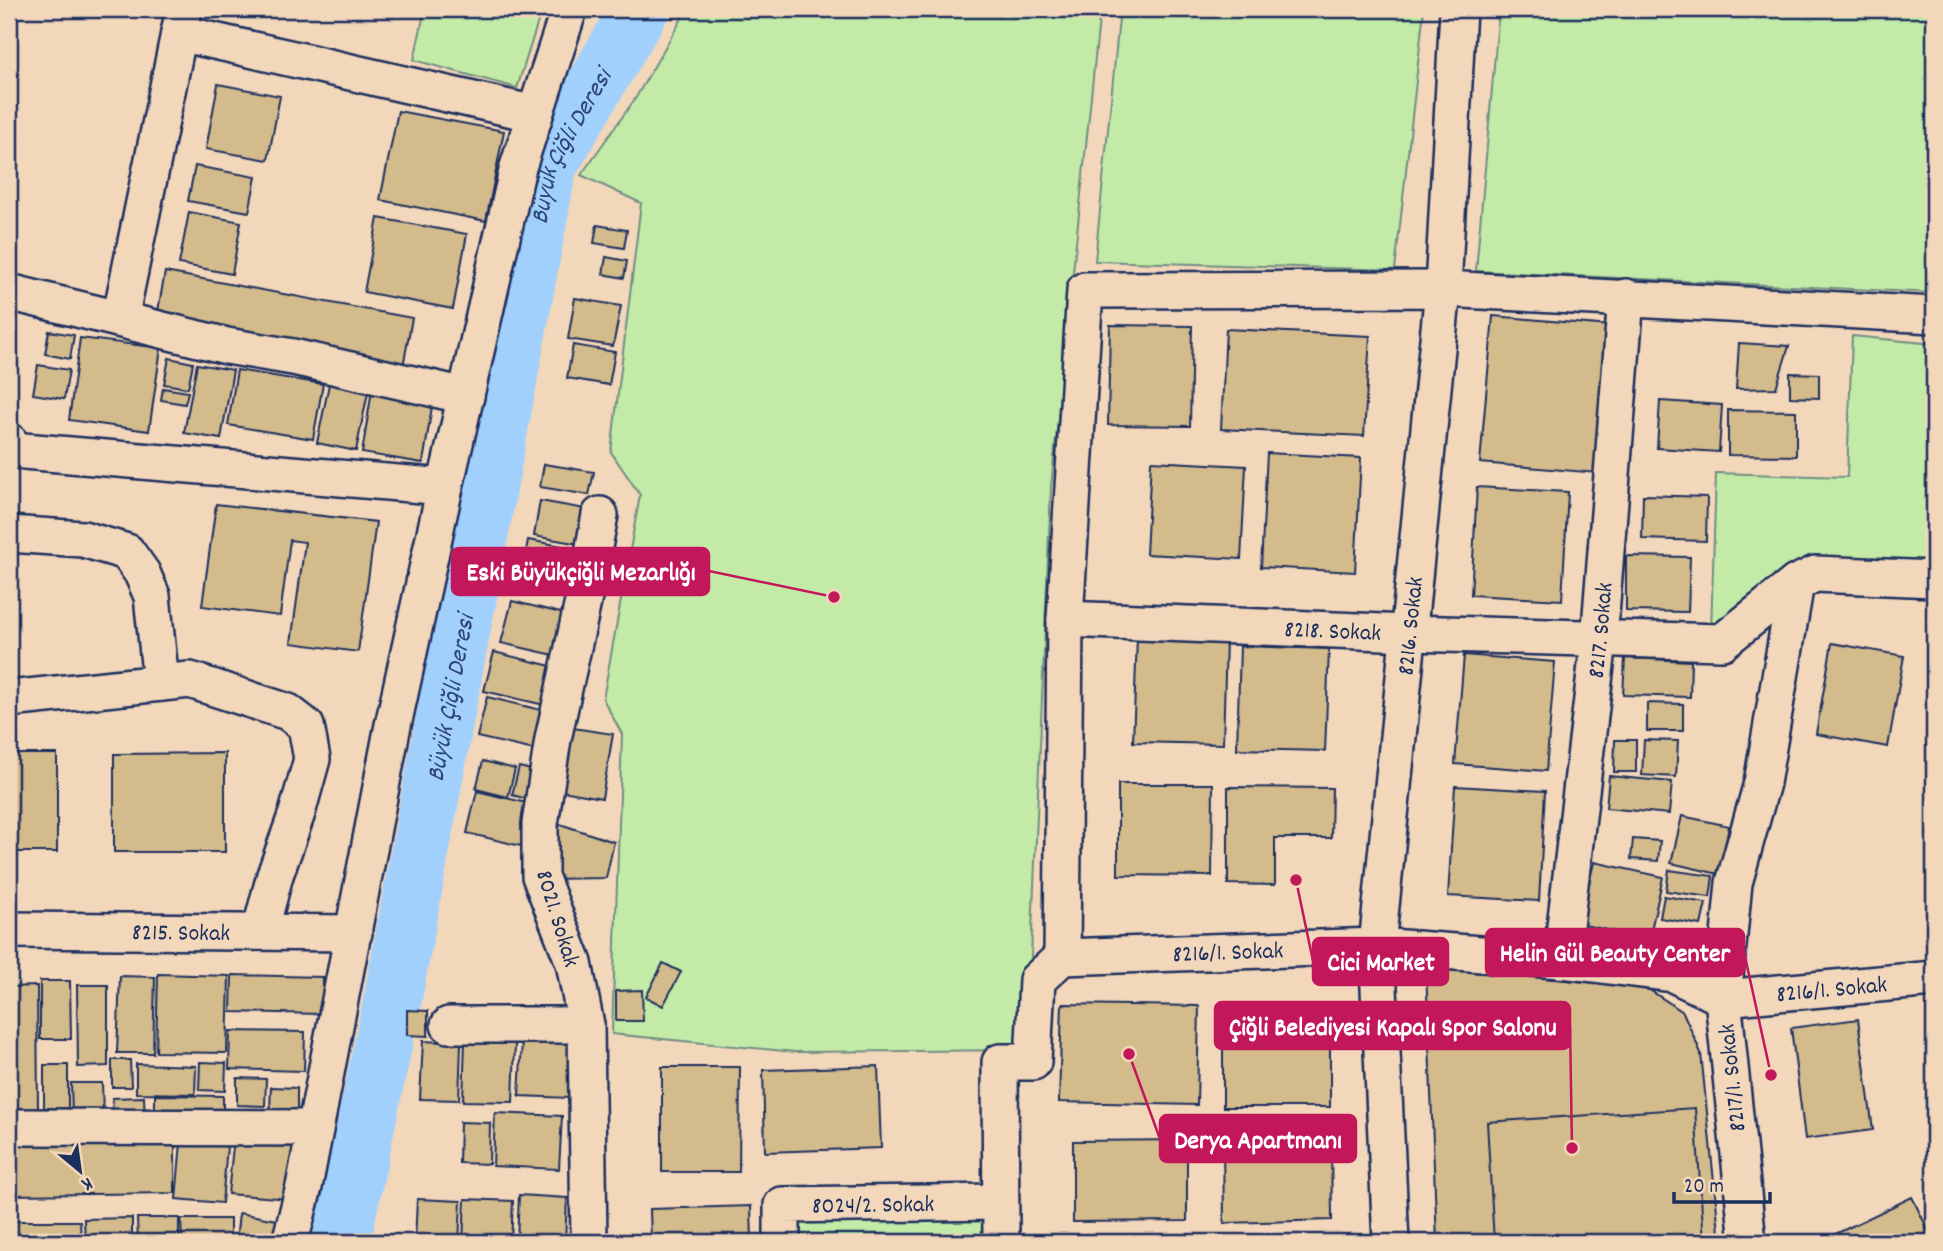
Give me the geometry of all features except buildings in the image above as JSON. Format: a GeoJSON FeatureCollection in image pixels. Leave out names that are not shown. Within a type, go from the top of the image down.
{"type":"FeatureCollection","features":[{"type":"Feature","properties":{"kind":"street"},"geometry":{"type":"LineString","coordinates":[[289,1242],[304,1187],[392,730],[445,487],[518,167],[569,9]]}},
{"type":"Feature","properties":{"kind":"street","name":"8216. Sokak"},"geometry":{"type":"LineString","coordinates":[[1391,1242],[1377,946],[1443,289],[1458,9]]}},
{"type":"Feature","properties":{"kind":"street"},"geometry":{"type":"LineString","coordinates":[[120,319],[182,21],[535,114]]}},
{"type":"Feature","properties":{"kind":"street"},"geometry":{"type":"LineString","coordinates":[[1001,1242],[1000,1062],[1033,1062],[1037,980],[1062,957],[1065,619],[1085,290],[1443,289],[1934,315]]}},
{"type":"Feature","properties":{"kind":"street"},"geometry":{"type":"LineString","coordinates":[[9,292],[227,346],[293,357],[466,396]]}},
{"type":"Feature","properties":{"kind":"street","name":"8217. Sokak"},"geometry":{"type":"LineString","coordinates":[[1561,960],[1598,639],[1626,297]]}},
{"type":"Feature","properties":{"kind":"street"},"geometry":{"type":"LineString","coordinates":[[9,441],[12,450],[445,487]]}},
{"type":"Feature","properties":{"kind":"street","name":"8021. Sokak"},"geometry":{"type":"LineString","coordinates":[[589,1242],[586,1025],[575,963],[540,876],[540,824],[553,739],[600,515]]}},
{"type":"Feature","properties":{"kind":"street"},"geometry":{"type":"LineString","coordinates":[[9,534],[83,538],[127,552],[142,573],[152,596],[161,683]]}},
{"type":"Feature","properties":{"kind":"street"},"geometry":{"type":"LineString","coordinates":[[1796,583],[1815,574],[1934,579]]}},
{"type":"Feature","properties":{"kind":"street","name":"8218. Sokak"},"geometry":{"type":"LineString","coordinates":[[1065,619],[1721,642],[1796,583]]}},
{"type":"Feature","properties":{"kind":"street","name":"8217/1. Sokak"},"geometry":{"type":"LineString","coordinates":[[1748,1242],[1723,998],[1734,883],[1762,783],[1796,583]]}},
{"type":"Feature","properties":{"kind":"street"},"geometry":{"type":"LineString","coordinates":[[9,699],[190,680],[288,712],[306,726],[312,759],[260,932]]}},
{"type":"Feature","properties":{"kind":"street","name":"8215. Sokak"},"geometry":{"type":"LineString","coordinates":[[9,930],[354,933]]}},
{"type":"Feature","properties":{"kind":"street","name":"8216/1. Sokak"},"geometry":{"type":"LineString","coordinates":[[1062,957],[1377,946],[1561,960],[1673,974],[1723,998],[1934,979]]}},
{"type":"Feature","properties":{"kind":"street"},"geometry":{"type":"LineString","coordinates":[[449,1026],[586,1025]]}},
{"type":"Feature","properties":{"kind":"street"},"geometry":{"type":"LineString","coordinates":[[9,1127],[315,1128]]}},
{"type":"Feature","properties":{"kind":"street","name":"8024/2. Sokak"},"geometry":{"type":"LineString","coordinates":[[782,1242],[782,1205],[1000,1202]]}},
{"type":"Feature","properties":{"kind":"green space"},"geometry":{"type":"Polygon","coordinates":[[[425,9],[542,9],[517,88],[414,60],[425,9]]]}},
{"type":"Feature","properties":{"kind":"green space"},"geometry":{"type":"Polygon","coordinates":[[[685,9],[1100,9],[1051,487],[1027,1050],[795,1052],[612,1034],[622,734],[603,699],[640,495],[611,452],[641,203],[581,175],[635,99],[685,9]]]}},
{"type":"Feature","properties":{"kind":"green space"},"geometry":{"type":"Polygon","coordinates":[[[1120,9],[1424,9],[1395,270],[1095,261],[1120,9]]]}},
{"type":"Feature","properties":{"kind":"green space"},"geometry":{"type":"Polygon","coordinates":[[[1499,9],[1934,9],[1934,293],[1476,271],[1499,9]]]}},
{"type":"Feature","properties":{"kind":"green space"},"geometry":{"type":"Polygon","coordinates":[[[1852,336],[1934,344],[1934,568],[1817,565],[1711,631],[1716,473],[1847,477],[1852,336]]]}},
{"type":"Feature","properties":{"kind":"green space"},"geometry":{"type":"Polygon","coordinates":[[[988,1218],[988,1242],[795,1242],[794,1219],[988,1218]]]}},
{"type":"Feature","properties":{"kind":"waterway","name":"Büyük Çiğli Deresi"},"geometry":{"type":"LineString","coordinates":[[341,1242],[391,1008],[548,166],[640,9]]}},
{"type":"Feature","properties":{"kind":"place","name":"Eski Büyükçiğli Mezarlığı"},"geometry":{"type":"Point","coordinates":[834,597]}},
{"type":"Feature","properties":{"kind":"place","name":"Cici Market"},"geometry":{"type":"Point","coordinates":[1296,880]}},
{"type":"Feature","properties":{"kind":"place","name":"Derya Apartmanı"},"geometry":{"type":"Point","coordinates":[1129,1054]}},
{"type":"Feature","properties":{"kind":"place","name":"Helin Gül Beauty Center"},"geometry":{"type":"Point","coordinates":[1771,1075]}},
{"type":"Feature","properties":{"kind":"place","name":"Çiğli Belediyesi Kapalı Spor Salonu"},"geometry":{"type":"Point","coordinates":[1572,1148]}}]}
